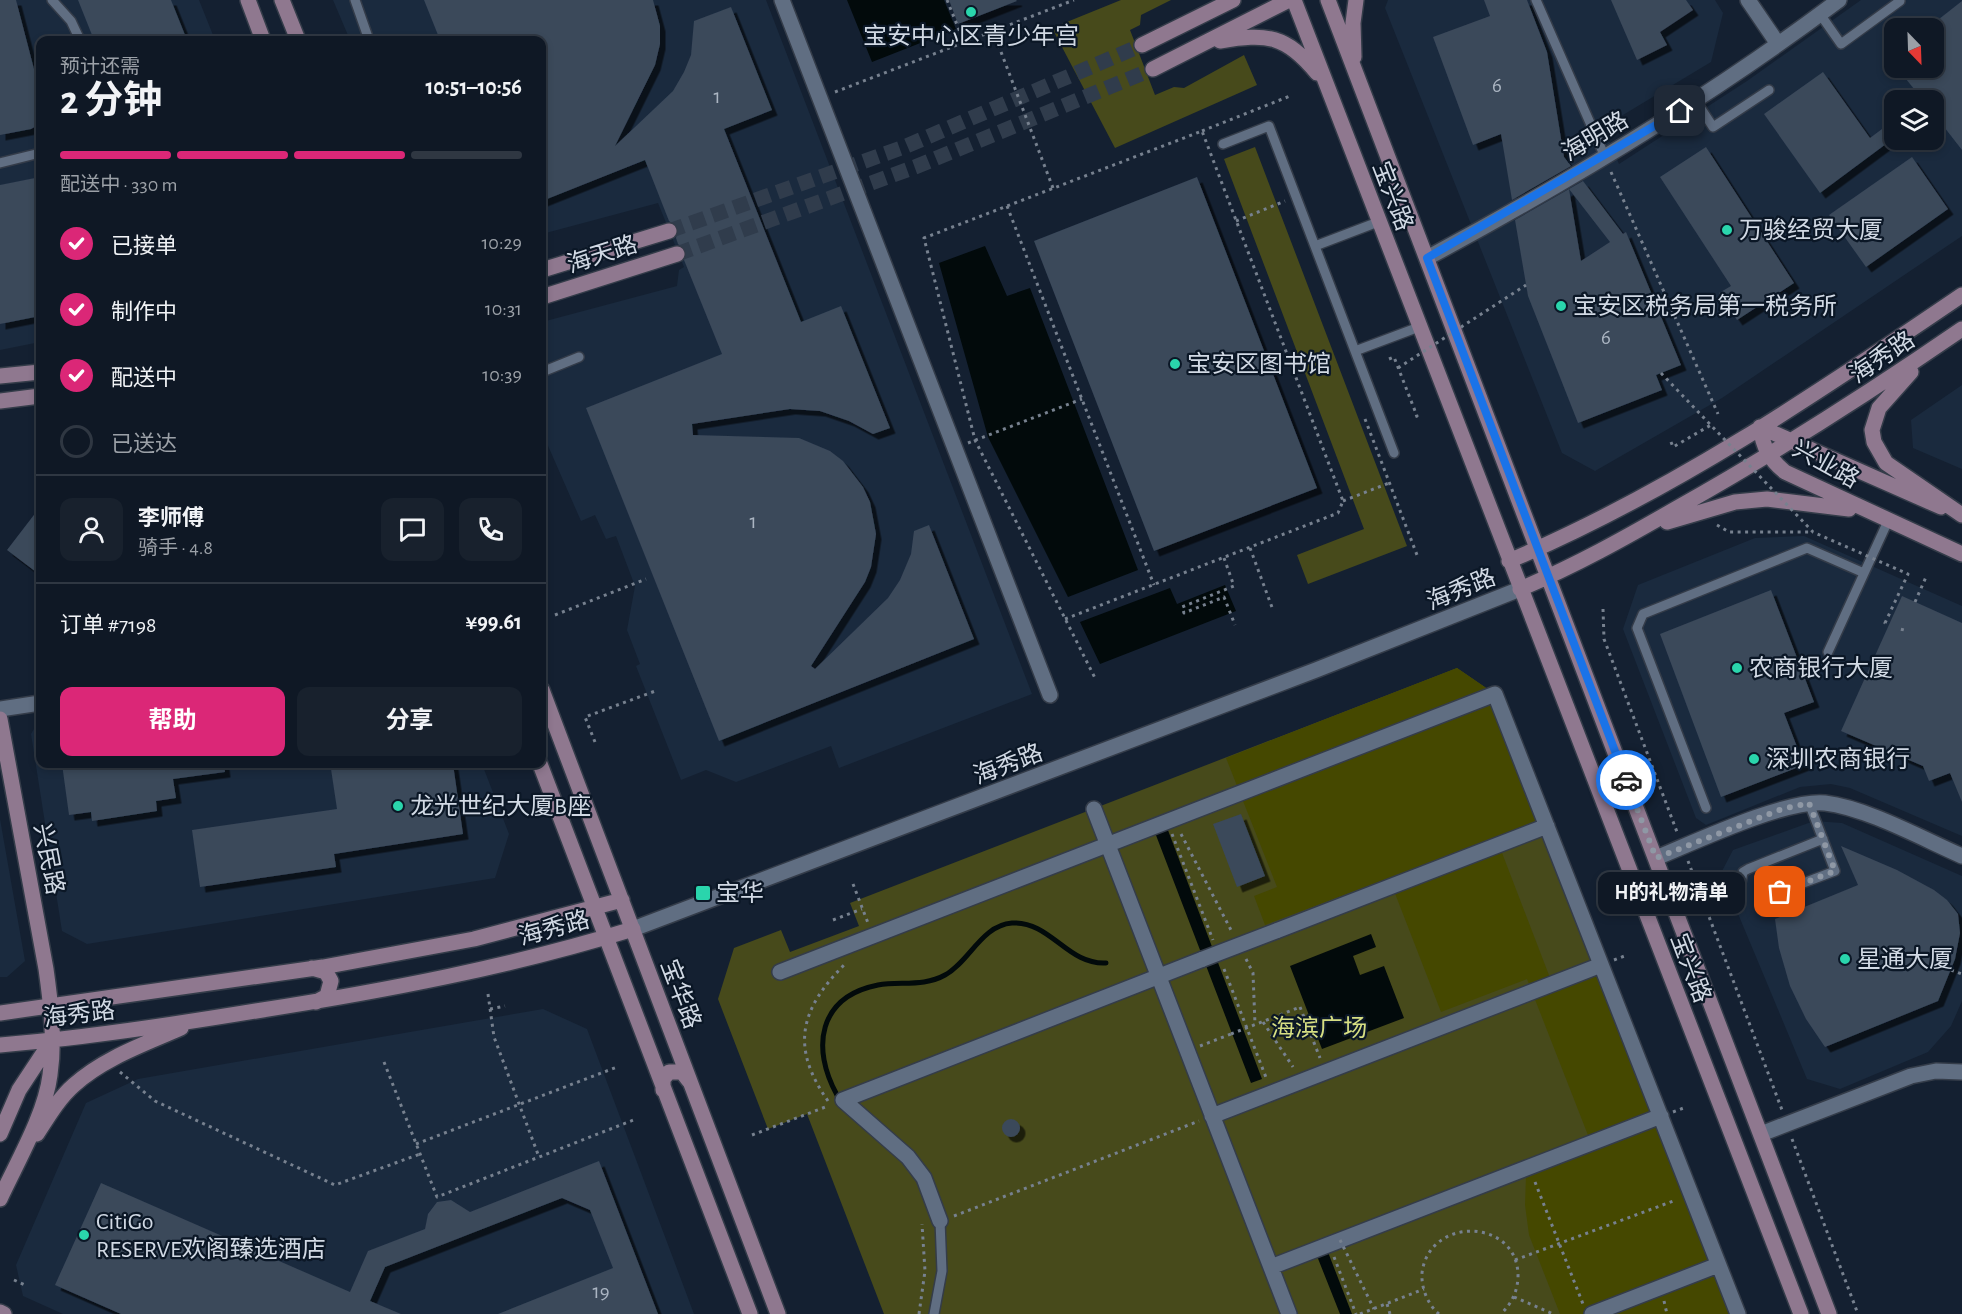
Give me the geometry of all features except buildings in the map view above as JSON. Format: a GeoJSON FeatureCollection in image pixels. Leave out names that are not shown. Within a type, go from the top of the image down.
{"type":"FeatureCollection","features":[{"type":"Feature","properties":{"kind":"main road"},"geometry":{"type":"LineString","coordinates":[[248,0],[262,36]]}},
{"type":"Feature","properties":{"kind":"main road"},"geometry":{"type":"LineString","coordinates":[[282,0],[296,36]]}},
{"type":"Feature","properties":{"kind":"main road"},"geometry":{"type":"LineString","coordinates":[[1193,20],[1218,0]]}},
{"type":"Feature","properties":{"kind":"main road"},"geometry":{"type":"LineString","coordinates":[[1142,45],[1233,0]]}},
{"type":"Feature","properties":{"kind":"main road"},"geometry":{"type":"LineString","coordinates":[[1152,69],[1289,0]]}},
{"type":"Feature","properties":{"kind":"main road","name":"宝兴路"},"geometry":{"type":"LineString","coordinates":[[1294,0],[1800,1314]]}},
{"type":"Feature","properties":{"kind":"main road","name":"宝兴路"},"geometry":{"type":"LineString","coordinates":[[1328,0],[1829,1314]]}},
{"type":"Feature","properties":{"kind":"main road"},"geometry":{"type":"LineString","coordinates":[[1355,72],[1353,23],[1356,0]]}},
{"type":"Feature","properties":{"kind":"main road"},"geometry":{"type":"LineString","coordinates":[[1205,44],[1250,36],[1277,39],[1304,58],[1327,86]]}},
{"type":"Feature","properties":{"kind":"main road","name":"海天路"},"geometry":{"type":"LineString","coordinates":[[546,269],[669,231]]}},
{"type":"Feature","properties":{"kind":"main road","name":"海天路"},"geometry":{"type":"LineString","coordinates":[[546,296],[677,254]]}},
{"type":"Feature","properties":{"kind":"main road","name":"海秀路"},"geometry":{"type":"LineString","coordinates":[[1509,561],[1576,532],[1662,485],[1760,427],[1962,295]]}},
{"type":"Feature","properties":{"kind":"main road","name":"海秀路"},"geometry":{"type":"LineString","coordinates":[[1520,590],[1587,560],[1792,441],[1962,329]]}},
{"type":"Feature","properties":{"kind":"main road"},"geometry":{"type":"LineString","coordinates":[[1932,350],[1879,408],[1874,420],[1874,442],[1886,463],[1962,516]]}},
{"type":"Feature","properties":{"kind":"main road"},"geometry":{"type":"LineString","coordinates":[[0,376],[36,372]]}},
{"type":"Feature","properties":{"kind":"main road"},"geometry":{"type":"LineString","coordinates":[[0,400],[36,396]]}},
{"type":"Feature","properties":{"kind":"main road","name":"兴业路"},"geometry":{"type":"LineString","coordinates":[[1760,427],[1962,516]]}},
{"type":"Feature","properties":{"kind":"main road","name":"兴业路"},"geometry":{"type":"LineString","coordinates":[[1760,427],[1762,442],[1768,455],[1785,472],[1962,554]]}},
{"type":"Feature","properties":{"kind":"main road"},"geometry":{"type":"LineString","coordinates":[[1635,532],[1716,507],[1752,500],[1786,500],[1868,512]]}},
{"type":"Feature","properties":{"kind":"main road","name":"宝华路"},"geometry":{"type":"LineString","coordinates":[[546,700],[778,1314]]}},
{"type":"Feature","properties":{"kind":"main road","name":"兴民路"},"geometry":{"type":"LineString","coordinates":[[0,719],[52,1007],[50,1076],[44,1099],[11,1174]]}},
{"type":"Feature","properties":{"kind":"main road"},"geometry":{"type":"LineString","coordinates":[[542,768],[750,1314]]}},
{"type":"Feature","properties":{"kind":"main road","name":"海秀路"},"geometry":{"type":"LineString","coordinates":[[0,1013],[312,968],[474,939],[595,909],[622,900]]}},
{"type":"Feature","properties":{"kind":"main road","name":"海秀路"},"geometry":{"type":"LineString","coordinates":[[0,1045],[52,1041],[316,1002],[454,976],[606,938],[633,929]]}},
{"type":"Feature","properties":{"kind":"main road"},"geometry":{"type":"LineString","coordinates":[[312,968],[326,972],[331,981],[327,996],[316,1002]]}},
{"type":"Feature","properties":{"kind":"main road"},"geometry":{"type":"LineString","coordinates":[[0,1199],[11,1174],[59,1101],[73,1085],[111,1060],[201,1020]]}},
{"type":"Feature","properties":{"kind":"main road"},"geometry":{"type":"LineString","coordinates":[[0,1134],[19,1090],[52,1041]]}},
{"type":"Feature","properties":{"kind":"main road"},"geometry":{"type":"LineString","coordinates":[[663,1090],[663,1079],[669,1072],[682,1072],[689,1081]]}},
{"type":"Feature","properties":{"kind":"street"},"geometry":{"type":"LineString","coordinates":[[782,0],[1050,695]]}},
{"type":"Feature","properties":{"kind":"street"},"geometry":{"type":"LineString","coordinates":[[1748,0],[1778,44]]}},
{"type":"Feature","properties":{"kind":"street","name":"海明路"},"geometry":{"type":"LineString","coordinates":[[1427,258],[1605,157],[1696,101],[1839,0]]}},
{"type":"Feature","properties":{"kind":"street","name":"海秀路"},"geometry":{"type":"LineString","coordinates":[[633,929],[1316,670],[1520,590]]}},
{"type":"Feature","properties":{"kind":"street"},"geometry":{"type":"LineString","coordinates":[[780,972],[1495,694],[1738,1314]]}},
{"type":"Feature","properties":{"kind":"street"},"geometry":{"type":"LineString","coordinates":[[0,709],[36,704]]}},
{"type":"Feature","properties":{"kind":"street"},"geometry":{"type":"LineString","coordinates":[[1656,858],[1782,809],[1809,803],[1824,803],[1856,811],[1962,856]]}},
{"type":"Feature","properties":{"kind":"street"},"geometry":{"type":"LineString","coordinates":[[1094,809],[1289,1314]]}},
{"type":"Feature","properties":{"kind":"street"},"geometry":{"type":"LineString","coordinates":[[940,1221],[924,1178],[908,1157],[843,1100],[1547,826]]}},
{"type":"Feature","properties":{"kind":"street"},"geometry":{"type":"LineString","coordinates":[[1212,1116],[1601,965]]}},
{"type":"Feature","properties":{"kind":"street"},"geometry":{"type":"LineString","coordinates":[[1761,1134],[1911,1076],[1960,1067]]}},
{"type":"Feature","properties":{"kind":"street"},"geometry":{"type":"LineString","coordinates":[[1270,1267],[1661,1116]]}},
{"type":"Feature","properties":{"kind":"street"},"geometry":{"type":"LineString","coordinates":[[1592,1314],[1718,1265]]}},
{"type":"Feature","properties":{"kind":"lane"},"geometry":{"type":"LineString","coordinates":[[52,0],[71,21],[78,36]]}},
{"type":"Feature","properties":{"kind":"lane"},"geometry":{"type":"LineString","coordinates":[[355,0],[368,36]]}},
{"type":"Feature","properties":{"kind":"lane"},"geometry":{"type":"LineString","coordinates":[[1536,0],[1605,157]]}},
{"type":"Feature","properties":{"kind":"lane"},"geometry":{"type":"LineString","coordinates":[[1820,14],[1841,44],[1900,1]]}},
{"type":"Feature","properties":{"kind":"lane"},"geometry":{"type":"LineString","coordinates":[[1696,101],[1713,127],[1769,90]]}},
{"type":"Feature","properties":{"kind":"lane"},"geometry":{"type":"LineString","coordinates":[[1680,111],[1691,129]]}},
{"type":"Feature","properties":{"kind":"lane"},"geometry":{"type":"LineString","coordinates":[[1223,144],[1269,126],[1394,453]]}},
{"type":"Feature","properties":{"kind":"lane"},"geometry":{"type":"LineString","coordinates":[[0,163],[36,154]]}},
{"type":"Feature","properties":{"kind":"lane"},"geometry":{"type":"LineString","coordinates":[[1315,246],[1378,222]]}},
{"type":"Feature","properties":{"kind":"lane"},"geometry":{"type":"LineString","coordinates":[[1355,351],[1419,327]]}},
{"type":"Feature","properties":{"kind":"lane"},"geometry":{"type":"LineString","coordinates":[[546,370],[579,357]]}},
{"type":"Feature","properties":{"kind":"lane"},"geometry":{"type":"LineString","coordinates":[[1828,652],[1888,521]]}},
{"type":"Feature","properties":{"kind":"lane"},"geometry":{"type":"LineString","coordinates":[[1706,808],[1637,628],[1643,614],[1807,548],[1864,573]]}},
{"type":"Feature","properties":{"kind":"lane"},"geometry":{"type":"LineString","coordinates":[[1761,899],[1835,871],[1809,803]]}},
{"type":"Feature","properties":{"kind":"lane"},"geometry":{"type":"LineString","coordinates":[[1741,883],[1743,872],[1748,869],[1823,839]]}},
{"type":"Feature","properties":{"kind":"lane"},"geometry":{"type":"LineString","coordinates":[[934,1314],[942,1261],[940,1221]]}},
{"type":"Feature","properties":{"kind":"path"},"geometry":{"type":"LineString","coordinates":[[947,0],[964,42]]}},
{"type":"Feature","properties":{"kind":"path"},"geometry":{"type":"LineString","coordinates":[[820,98],[1074,0]]}},
{"type":"Feature","properties":{"kind":"path"},"geometry":{"type":"LineString","coordinates":[[993,31],[1053,188]]}},
{"type":"Feature","properties":{"kind":"path"},"geometry":{"type":"LineString","coordinates":[[1095,678],[975,440],[924,238],[1290,96]]}},
{"type":"Feature","properties":{"kind":"path"},"geometry":{"type":"LineString","coordinates":[[1065,619],[1338,513],[1343,501],[1202,131]]}},
{"type":"Feature","properties":{"kind":"path"},"geometry":{"type":"LineString","coordinates":[[1605,157],[1718,414]]}},
{"type":"Feature","properties":{"kind":"path"},"geometry":{"type":"LineString","coordinates":[[1236,221],[1296,197]]}},
{"type":"Feature","properties":{"kind":"path"},"geometry":{"type":"LineString","coordinates":[[1007,206],[1154,585]]}},
{"type":"Feature","properties":{"kind":"path"},"geometry":{"type":"LineString","coordinates":[[1398,368],[1526,285]]}},
{"type":"Feature","properties":{"kind":"path"},"geometry":{"type":"LineString","coordinates":[[1392,358],[1417,417],[1412,418]]}},
{"type":"Feature","properties":{"kind":"path"},"geometry":{"type":"LineString","coordinates":[[1661,373],[1813,532],[1908,574],[1885,623],[1889,625]]}},
{"type":"Feature","properties":{"kind":"path"},"geometry":{"type":"LineString","coordinates":[[985,437],[1082,399]]}},
{"type":"Feature","properties":{"kind":"path"},"geometry":{"type":"LineString","coordinates":[[1671,442],[1673,447],[1711,425]]}},
{"type":"Feature","properties":{"kind":"path"},"geometry":{"type":"LineString","coordinates":[[1343,501],[1389,483]]}},
{"type":"Feature","properties":{"kind":"path"},"geometry":{"type":"LineString","coordinates":[[1717,525],[1729,532],[1813,532]]}},
{"type":"Feature","properties":{"kind":"path"},"geometry":{"type":"LineString","coordinates":[[1250,548],[1273,610]]}},
{"type":"Feature","properties":{"kind":"path"},"geometry":{"type":"LineString","coordinates":[[1224,558],[1234,586],[1182,607],[1184,613],[1224,597],[1235,625]]}},
{"type":"Feature","properties":{"kind":"path"},"geometry":{"type":"LineString","coordinates":[[1915,602],[1926,577]]}},
{"type":"Feature","properties":{"kind":"path"},"geometry":{"type":"LineString","coordinates":[[555,615],[646,579]]}},
{"type":"Feature","properties":{"kind":"path"},"geometry":{"type":"LineString","coordinates":[[1603,609],[1604,639],[1858,1314]]}},
{"type":"Feature","properties":{"kind":"path"},"geometry":{"type":"LineString","coordinates":[[595,742],[585,717],[658,690]]}},
{"type":"Feature","properties":{"kind":"path"},"geometry":{"type":"LineString","coordinates":[[1173,819],[1253,973],[1255,1024]]}},
{"type":"Feature","properties":{"kind":"path"},"geometry":{"type":"LineString","coordinates":[[853,884],[873,936]]}},
{"type":"Feature","properties":{"kind":"path"},"geometry":{"type":"LineString","coordinates":[[833,920],[862,909]]}},
{"type":"Feature","properties":{"kind":"path"},"geometry":{"type":"LineString","coordinates":[[1951,970],[1962,974]]}},
{"type":"Feature","properties":{"kind":"path"},"geometry":{"type":"LineString","coordinates":[[488,994],[494,1037],[539,1157]]}},
{"type":"Feature","properties":{"kind":"path"},"geometry":{"type":"LineString","coordinates":[[490,1009],[505,1006]]}},
{"type":"Feature","properties":{"kind":"path"},"geometry":{"type":"LineString","coordinates":[[1188,1051],[1300,1006],[1326,1072]]}},
{"type":"Feature","properties":{"kind":"path"},"geometry":{"type":"LineString","coordinates":[[1263,1022],[1302,1081]]}},
{"type":"Feature","properties":{"kind":"path"},"geometry":{"type":"LineString","coordinates":[[384,1062],[437,1197],[636,1119]]}},
{"type":"Feature","properties":{"kind":"path"},"geometry":{"type":"LineString","coordinates":[[416,1144],[617,1067]]}},
{"type":"Feature","properties":{"kind":"path"},"geometry":{"type":"LineString","coordinates":[[119,1071],[155,1101],[335,1185],[420,1154]]}},
{"type":"Feature","properties":{"kind":"path"},"geometry":{"type":"LineString","coordinates":[[752,1135],[843,1100]]}},
{"type":"Feature","properties":{"kind":"path"},"geometry":{"type":"LineString","coordinates":[[923,1228],[1212,1116]]}},
{"type":"Feature","properties":{"kind":"path"},"geometry":{"type":"LineString","coordinates":[[1530,1167],[1587,1314]]}},
{"type":"Feature","properties":{"kind":"path"},"geometry":{"type":"LineString","coordinates":[[1515,1260],[1691,1195]]}},
{"type":"Feature","properties":{"kind":"path"},"geometry":{"type":"LineString","coordinates":[[1439,1314],[1428,1301],[1424,1289],[1422,1277],[1428,1254],[1435,1244],[1456,1232],[1480,1230],[1491,1234],[1509,1249],[1515,1260],[1518,1272],[1514,1297],[1501,1314]]}},
{"type":"Feature","properties":{"kind":"path"},"geometry":{"type":"LineString","coordinates":[[1335,1242],[1374,1309]]}},
{"type":"Feature","properties":{"kind":"path"},"geometry":{"type":"LineString","coordinates":[[1335,1242],[1358,1314],[1424,1289]]}},
{"type":"Feature","properties":{"kind":"path"},"geometry":{"type":"LineString","coordinates":[[14,1280],[25,1285]]}},
{"type":"Feature","properties":{"kind":"path"},"geometry":{"type":"LineString","coordinates":[[1514,1297],[1553,1314]]}},
{"type":"Feature","properties":{"kind":"path"},"geometry":{"type":"LineString","coordinates":[[1388,1303],[1390,1314]]}},
{"type":"Feature","properties":{"kind":"shaded area"},"geometry":{"type":"Polygon","coordinates":[[[0,0],[199,0],[213,36],[36,36],[36,343],[0,350],[0,0]]]}},
{"type":"Feature","properties":{"kind":"shaded area"},"geometry":{"type":"Polygon","coordinates":[[[333,0],[766,0],[1032,694],[839,768],[831,746],[736,782],[706,770],[681,780],[636,666],[640,664],[627,630],[635,586],[616,536],[606,539],[595,515],[581,521],[546,441],[546,321],[677,286],[679,270],[684,267],[658,203],[546,233],[546,36],[348,36],[333,0]]]}},
{"type":"Feature","properties":{"kind":"shaded area"},"geometry":{"type":"Polygon","coordinates":[[[847,0],[944,0],[956,29],[872,62],[847,0]]]}},
{"type":"Feature","properties":{"kind":"shaded area"},"geometry":{"type":"Polygon","coordinates":[[[1388,0],[1715,0],[1723,13],[1711,62],[1603,127],[1619,164],[1747,81],[1861,0],[1962,0],[1962,236],[1722,398],[1595,471],[1562,453],[1385,8],[1388,0]]]}},
{"type":"Feature","properties":{"kind":"shaded area"},"geometry":{"type":"Polygon","coordinates":[[[985,246],[1007,296],[1030,288],[1138,570],[1068,597],[988,437],[939,263],[985,246]]]}},
{"type":"Feature","properties":{"kind":"shaded area"},"geometry":{"type":"Polygon","coordinates":[[[1962,385],[1962,469],[1913,448],[1911,420],[1962,385]]]}},
{"type":"Feature","properties":{"kind":"shaded area"},"geometry":{"type":"Polygon","coordinates":[[[1804,536],[1962,606],[1962,836],[1850,788],[1831,784],[1800,787],[1706,825],[1696,818],[1623,629],[1638,585],[1755,538],[1804,536]]]}},
{"type":"Feature","properties":{"kind":"shaded area"},"geometry":{"type":"Polygon","coordinates":[[[1225,585],[1236,611],[1100,664],[1080,622],[1170,588],[1177,604],[1225,585]]]}},
{"type":"Feature","properties":{"kind":"shaded area"},"geometry":{"type":"Polygon","coordinates":[[[1457,668],[1495,694],[1547,826],[1499,845],[1552,983],[1601,965],[1738,1314],[1560,1314],[1529,1235],[1525,1205],[1526,1175],[1593,1148],[1527,979],[1441,1012],[1389,878],[1265,925],[1254,896],[1277,887],[1226,758],[1457,668]]]}},
{"type":"Feature","properties":{"kind":"shaded area"},"geometry":{"type":"Polygon","coordinates":[[[36,726],[36,766],[31,734],[36,726]]]}},
{"type":"Feature","properties":{"kind":"shaded area"},"geometry":{"type":"Polygon","coordinates":[[[36,768],[484,768],[509,834],[495,878],[87,944],[62,931],[36,768]]]}},
{"type":"Feature","properties":{"kind":"shaded area"},"geometry":{"type":"Polygon","coordinates":[[[0,819],[25,961],[7,977],[0,977],[0,819]]]}},
{"type":"Feature","properties":{"kind":"shaded area"},"geometry":{"type":"Polygon","coordinates":[[[1814,821],[1842,823],[1962,876],[1962,1001],[1951,1026],[1928,1052],[1840,1089],[1807,1079],[1721,873],[1733,850],[1814,821]]]}},
{"type":"Feature","properties":{"kind":"shaded area"},"geometry":{"type":"Polygon","coordinates":[[[1166,825],[1262,1079],[1251,1083],[1154,830],[1166,825]]]}},
{"type":"Feature","properties":{"kind":"shaded area"},"geometry":{"type":"Polygon","coordinates":[[[1371,934],[1376,947],[1353,956],[1360,975],[1384,966],[1404,1018],[1322,1049],[1290,966],[1371,934]]]}},
{"type":"Feature","properties":{"kind":"shaded area"},"geometry":{"type":"Polygon","coordinates":[[[543,1009],[587,1029],[694,1314],[63,1314],[23,1296],[16,1265],[86,1103],[138,1079],[543,1009]]]}},
{"type":"Feature","properties":{"kind":"shaded area"},"geometry":{"type":"Polygon","coordinates":[[[1326,1247],[1352,1314],[1340,1314],[1315,1251],[1326,1247]]]}},
{"type":"Feature","properties":{"kind":"green space"},"geometry":{"type":"Polygon","coordinates":[[[1121,0],[1171,0],[1141,15],[1140,25],[1130,30],[1155,95],[1174,87],[1184,88],[1244,55],[1257,85],[1115,148],[1052,28],[1121,0]]]}},
{"type":"Feature","properties":{"kind":"green space"},"geometry":{"type":"Polygon","coordinates":[[[1255,147],[1407,546],[1308,584],[1297,555],[1364,529],[1224,159],[1255,147]]]}},
{"type":"Feature","properties":{"kind":"green space","name":"海滨广场"},"geometry":{"type":"Polygon","coordinates":[[[1457,668],[1495,694],[1738,1314],[884,1314],[807,1114],[768,1129],[718,999],[734,948],[781,930],[790,952],[859,926],[850,903],[1457,668]]]}},
{"type":"Feature","properties":{"kind":"waterway"},"geometry":{"type":"LineString","coordinates":[[837,1095],[824,1060],[825,1027],[832,1013],[843,1001],[858,991],[878,985],[937,979],[954,969],[992,930],[1012,923],[1026,924],[1038,929],[1080,957],[1092,962],[1106,963]]}},
{"type":"Feature","properties":{"kind":"tunnel"},"geometry":{"type":"LineString","coordinates":[[669,231],[904,147],[1142,45]]}},
{"type":"Feature","properties":{"kind":"tunnel"},"geometry":{"type":"LineString","coordinates":[[677,254],[915,167],[1153,69]]}},
{"type":"Feature","properties":{"kind":"way so far"},"geometry":{"type":"LineString","coordinates":[[1626,780],[1656,858],[1782,809],[1809,803],[1835,871],[1780,892]]}},
{"type":"Feature","properties":{"kind":"place","name":"宝安中心区青少年宫"},"geometry":{"type":"Point","coordinates":[971,12]}},
{"type":"Feature","properties":{"kind":"place","name":"万骏经贸大厦"},"geometry":{"type":"Point","coordinates":[1727,230]}},
{"type":"Feature","properties":{"kind":"place","name":"宝安区税务局第一税务所"},"geometry":{"type":"Point","coordinates":[1561,306]}},
{"type":"Feature","properties":{"kind":"place","name":"宝安区图书馆"},"geometry":{"type":"Point","coordinates":[1175,364]}},
{"type":"Feature","properties":{"kind":"place","name":"农商银行大厦"},"geometry":{"type":"Point","coordinates":[1737,668]}},
{"type":"Feature","properties":{"kind":"place","name":"深圳农商银行"},"geometry":{"type":"Point","coordinates":[1754,759]}},
{"type":"Feature","properties":{"kind":"place","name":"龙光世纪大厦B座"},"geometry":{"type":"Point","coordinates":[398,806]}},
{"type":"Feature","properties":{"kind":"place","name":"H的礼物清单"},"geometry":{"type":"Point","coordinates":[1780,892]}},
{"type":"Feature","properties":{"kind":"place","name":"宝华"},"geometry":{"type":"Point","coordinates":[703,893]}},
{"type":"Feature","properties":{"kind":"place","name":"星通大厦"},"geometry":{"type":"Point","coordinates":[1845,959]}},
{"type":"Feature","properties":{"kind":"place","name":"CitiGo RESERVE欢阁臻选酒店"},"geometry":{"type":"Point","coordinates":[84,1235]}},
{"type":"Feature","properties":{"kind":"route"},"geometry":{"type":"LineString","coordinates":[[1626,780],[1427,258],[1521,206],[1680,111]]}}]}
